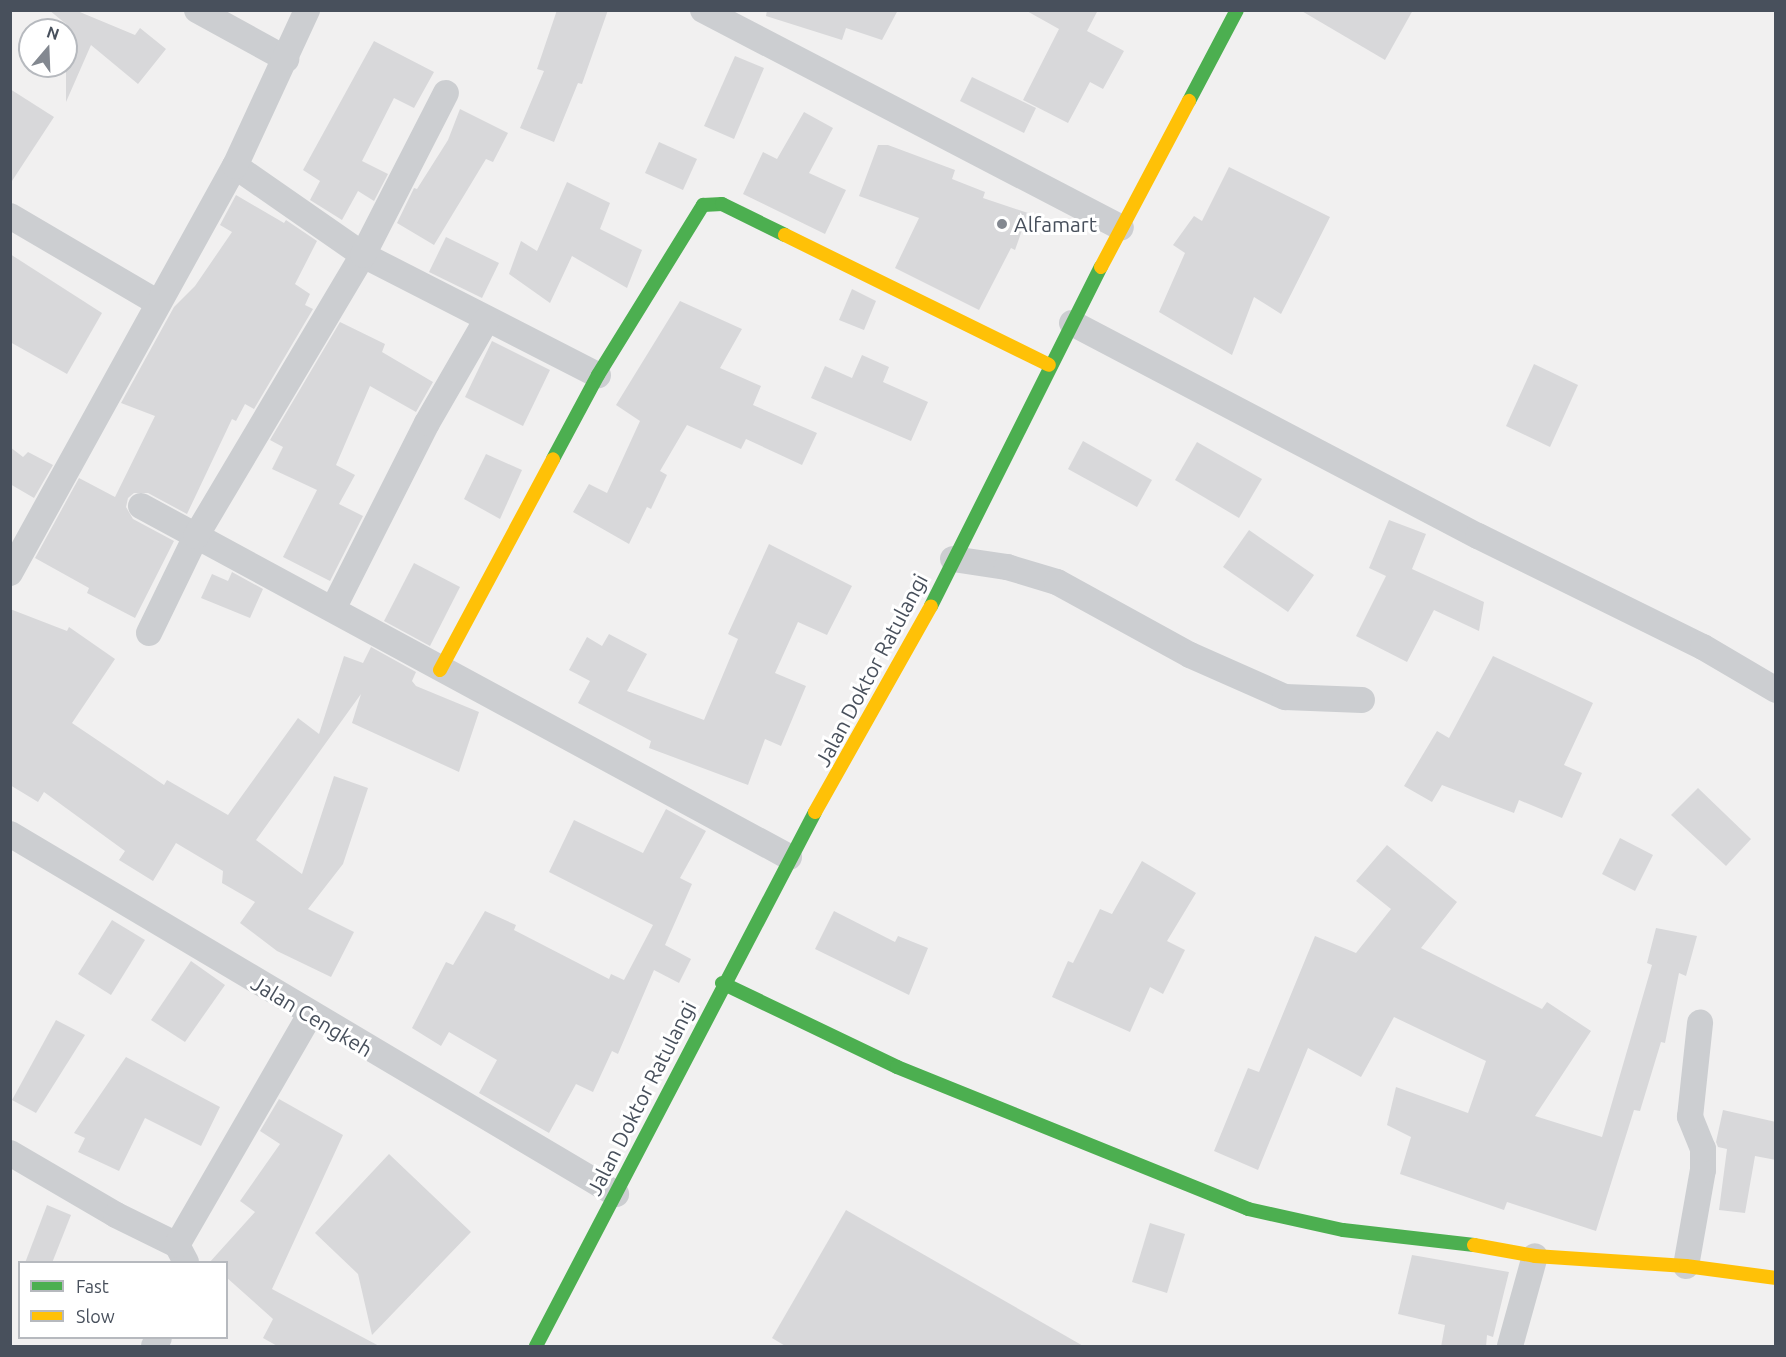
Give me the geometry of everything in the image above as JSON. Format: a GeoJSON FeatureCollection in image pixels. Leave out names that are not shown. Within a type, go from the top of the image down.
{"type":"FeatureCollection","features":[{"type":"Feature","properties":{"kind":"main road","name":"Jalan Doktor Ratulangi"},"geometry":{"type":"LineString","coordinates":[[536,1347],[789,857],[912,645],[1049,365],[1238,10]]}},
{"type":"Feature","properties":{"kind":"main road"},"geometry":{"type":"LineString","coordinates":[[440,670],[598,375],[703,205],[713,202],[1049,365]]}},
{"type":"Feature","properties":{"kind":"main road"},"geometry":{"type":"LineString","coordinates":[[722,983],[897,1066],[1248,1209],[1343,1230],[1439,1239],[1535,1256],[1686,1266],[1776,1278]]}},
{"type":"Feature","properties":{"kind":"street"},"geometry":{"type":"LineString","coordinates":[[197,10],[286,59]]}},
{"type":"Feature","properties":{"kind":"street"},"geometry":{"type":"LineString","coordinates":[[10,573],[19,537],[158,303],[235,166],[308,10]]}},
{"type":"Feature","properties":{"kind":"street"},"geometry":{"type":"LineString","coordinates":[[715,13],[1121,228]]}},
{"type":"Feature","properties":{"kind":"street"},"geometry":{"type":"LineString","coordinates":[[149,633],[196,536],[363,255],[446,93]]}},
{"type":"Feature","properties":{"kind":"street"},"geometry":{"type":"LineString","coordinates":[[235,166],[363,255],[598,375]]}},
{"type":"Feature","properties":{"kind":"street"},"geometry":{"type":"LineString","coordinates":[[10,216],[158,303]]}},
{"type":"Feature","properties":{"kind":"street"},"geometry":{"type":"LineString","coordinates":[[333,609],[427,423],[487,319]]}},
{"type":"Feature","properties":{"kind":"street"},"geometry":{"type":"LineString","coordinates":[[1072,323],[1457,526],[1703,647],[1776,690]]}},
{"type":"Feature","properties":{"kind":"street"},"geometry":{"type":"LineString","coordinates":[[141,506],[789,857]]}},
{"type":"Feature","properties":{"kind":"street"},"geometry":{"type":"LineString","coordinates":[[953,559],[1007,567],[1057,582],[1190,655],[1286,697],[1362,700]]}},
{"type":"Feature","properties":{"kind":"street","name":"Jalan Cengkeh"},"geometry":{"type":"LineString","coordinates":[[10,834],[310,1016],[616,1194]]}},
{"type":"Feature","properties":{"kind":"street"},"geometry":{"type":"LineString","coordinates":[[10,1153],[182,1254],[310,1016]]}},
{"type":"Feature","properties":{"kind":"street"},"geometry":{"type":"LineString","coordinates":[[1686,1266],[1703,1170],[1702,1149],[1690,1117],[1700,1023]]}},
{"type":"Feature","properties":{"kind":"street"},"geometry":{"type":"LineString","coordinates":[[1510,1347],[1535,1256]]}},
{"type":"Feature","properties":{"kind":"building"},"geometry":{"type":"Polygon","coordinates":[[[49,10],[75,10],[135,35],[140,28],[166,49],[138,84],[91,45],[78,75],[78,18],[59,18],[49,10]]]}},
{"type":"Feature","properties":{"kind":"building"},"geometry":{"type":"Polygon","coordinates":[[[557,10],[608,10],[582,84],[578,83],[554,142],[520,128],[544,71],[537,69],[557,10]]]}},
{"type":"Feature","properties":{"kind":"building"},"geometry":{"type":"Polygon","coordinates":[[[767,10],[898,10],[882,40],[846,28],[842,40],[766,16],[767,10]]]}},
{"type":"Feature","properties":{"kind":"building"},"geometry":{"type":"Polygon","coordinates":[[[1025,10],[1098,10],[1087,31],[1124,51],[1103,89],[1090,82],[1068,123],[1023,100],[1059,29],[1025,10]]]}},
{"type":"Feature","properties":{"kind":"building"},"geometry":{"type":"Polygon","coordinates":[[[1300,10],[1413,10],[1385,60],[1300,10]]]}},
{"type":"Feature","properties":{"kind":"building"},"geometry":{"type":"Polygon","coordinates":[[[374,41],[434,72],[414,108],[394,98],[362,161],[388,174],[374,201],[358,191],[342,220],[310,200],[320,181],[303,170],[374,41]]]}},
{"type":"Feature","properties":{"kind":"building"},"geometry":{"type":"Polygon","coordinates":[[[735,56],[764,68],[734,139],[704,126],[735,56]]]}},
{"type":"Feature","properties":{"kind":"building"},"geometry":{"type":"Polygon","coordinates":[[[972,77],[1036,108],[1024,133],[960,101],[972,77]]]}},
{"type":"Feature","properties":{"kind":"building"},"geometry":{"type":"Polygon","coordinates":[[[66,78],[77,78],[66,102],[66,78]]]}},
{"type":"Feature","properties":{"kind":"building"},"geometry":{"type":"Polygon","coordinates":[[[10,89],[54,117],[10,184],[10,89]]]}},
{"type":"Feature","properties":{"kind":"building"},"geometry":{"type":"Polygon","coordinates":[[[460,109],[508,133],[493,162],[486,159],[434,245],[397,223],[414,188],[417,189],[448,140],[460,109]]]}},
{"type":"Feature","properties":{"kind":"building"},"geometry":{"type":"Polygon","coordinates":[[[804,112],[833,128],[809,173],[846,190],[825,234],[743,194],[763,152],[777,159],[804,112]]]}},
{"type":"Feature","properties":{"kind":"building"},"geometry":{"type":"Polygon","coordinates":[[[659,142],[697,159],[683,190],[645,173],[659,142]]]}},
{"type":"Feature","properties":{"kind":"building"},"geometry":{"type":"Polygon","coordinates":[[[878,145],[888,145],[955,170],[952,179],[985,192],[983,198],[1028,213],[1015,250],[1011,248],[979,310],[895,268],[919,218],[859,196],[878,145]]]}},
{"type":"Feature","properties":{"kind":"building"},"geometry":{"type":"Polygon","coordinates":[[[1229,167],[1330,217],[1281,314],[1254,297],[1232,355],[1159,312],[1185,253],[1173,245],[1194,216],[1202,221],[1229,167]]]}},
{"type":"Feature","properties":{"kind":"building"},"geometry":{"type":"Polygon","coordinates":[[[567,182],[610,203],[600,229],[642,250],[627,288],[572,256],[550,303],[509,274],[521,241],[537,251],[567,182]]]}},
{"type":"Feature","properties":{"kind":"building"},"geometry":{"type":"Polygon","coordinates":[[[236,195],[284,223],[286,220],[317,241],[295,284],[310,294],[305,305],[313,309],[254,409],[245,404],[236,421],[232,419],[187,514],[148,493],[134,493],[128,498],[126,507],[133,519],[174,541],[135,618],[87,593],[89,588],[35,558],[79,478],[115,497],[155,416],[121,403],[174,307],[195,286],[232,232],[220,225],[236,195]]]}},
{"type":"Feature","properties":{"kind":"building"},"geometry":{"type":"Polygon","coordinates":[[[446,237],[499,263],[482,298],[429,272],[446,237]]]}},
{"type":"Feature","properties":{"kind":"building"},"geometry":{"type":"Polygon","coordinates":[[[10,254],[102,313],[67,374],[10,342],[10,254]]]}},
{"type":"Feature","properties":{"kind":"building"},"geometry":{"type":"Polygon","coordinates":[[[852,289],[876,301],[864,330],[839,320],[852,289]]]}},
{"type":"Feature","properties":{"kind":"building"},"geometry":{"type":"Polygon","coordinates":[[[680,301],[742,329],[720,368],[761,386],[753,405],[817,433],[802,465],[746,439],[741,449],[687,425],[660,471],[667,475],[651,509],[647,507],[629,544],[573,512],[589,484],[607,493],[640,421],[616,405],[680,301]]]}},
{"type":"Feature","properties":{"kind":"building"},"geometry":{"type":"Polygon","coordinates":[[[340,322],[385,344],[382,352],[433,382],[416,412],[370,386],[336,465],[355,475],[339,504],[363,516],[330,581],[283,557],[317,490],[272,469],[283,447],[270,440],[340,322]]]}},
{"type":"Feature","properties":{"kind":"building"},"geometry":{"type":"Polygon","coordinates":[[[492,341],[550,370],[523,426],[465,397],[492,341]]]}},
{"type":"Feature","properties":{"kind":"building"},"geometry":{"type":"Polygon","coordinates":[[[862,355],[889,367],[883,382],[928,402],[911,441],[811,398],[825,366],[852,378],[862,355]]]}},
{"type":"Feature","properties":{"kind":"building"},"geometry":{"type":"Polygon","coordinates":[[[1534,364],[1578,385],[1550,447],[1506,426],[1534,364]]]}},
{"type":"Feature","properties":{"kind":"building"},"geometry":{"type":"Polygon","coordinates":[[[1083,441],[1152,480],[1137,507],[1068,469],[1083,441]]]}},
{"type":"Feature","properties":{"kind":"building"},"geometry":{"type":"Polygon","coordinates":[[[1197,442],[1262,479],[1239,518],[1175,480],[1197,442]]]}},
{"type":"Feature","properties":{"kind":"building"},"geometry":{"type":"Polygon","coordinates":[[[10,447],[23,457],[28,452],[53,465],[34,498],[10,484],[10,447]]]}},
{"type":"Feature","properties":{"kind":"building"},"geometry":{"type":"Polygon","coordinates":[[[486,454],[522,470],[500,519],[464,499],[486,454]]]}},
{"type":"Feature","properties":{"kind":"building"},"geometry":{"type":"Polygon","coordinates":[[[1389,520],[1426,534],[1412,569],[1484,602],[1479,631],[1434,610],[1407,662],[1356,636],[1386,576],[1369,568],[1389,520]]]}},
{"type":"Feature","properties":{"kind":"building"},"geometry":{"type":"Polygon","coordinates":[[[1249,530],[1314,575],[1288,612],[1223,567],[1249,530]]]}},
{"type":"Feature","properties":{"kind":"building"},"geometry":{"type":"Polygon","coordinates":[[[769,544],[852,586],[827,635],[798,622],[775,673],[806,686],[781,746],[765,739],[748,785],[649,748],[651,741],[578,703],[590,681],[569,670],[587,637],[602,646],[609,634],[647,654],[627,691],[704,720],[738,639],[728,634],[769,544]]]}},
{"type":"Feature","properties":{"kind":"building"},"geometry":{"type":"Polygon","coordinates":[[[414,563],[460,587],[430,646],[384,621],[414,563]]]}},
{"type":"Feature","properties":{"kind":"building"},"geometry":{"type":"Polygon","coordinates":[[[232,572],[263,589],[250,618],[201,598],[212,574],[228,581],[232,572]]]}},
{"type":"Feature","properties":{"kind":"building"},"geometry":{"type":"Polygon","coordinates":[[[10,609],[67,631],[69,627],[115,659],[72,723],[164,785],[167,780],[228,815],[298,718],[319,734],[344,656],[363,663],[371,647],[416,672],[412,681],[416,686],[479,712],[459,772],[352,723],[361,694],[256,840],[302,874],[334,776],[368,788],[343,864],[308,909],[354,932],[331,977],[277,951],[240,923],[255,902],[222,883],[223,871],[176,843],[153,881],[119,860],[125,851],[44,792],[38,802],[10,785],[10,609]]]}},
{"type":"Feature","properties":{"kind":"building"},"geometry":{"type":"Polygon","coordinates":[[[1493,656],[1593,703],[1564,765],[1582,773],[1562,818],[1519,800],[1514,813],[1442,785],[1432,802],[1404,786],[1437,731],[1449,738],[1493,656]]]}},
{"type":"Feature","properties":{"kind":"building"},"geometry":{"type":"Polygon","coordinates":[[[1698,788],[1751,839],[1726,866],[1671,815],[1698,788]]]}},
{"type":"Feature","properties":{"kind":"building"},"geometry":{"type":"Polygon","coordinates":[[[666,809],[706,831],[680,878],[692,884],[665,945],[691,959],[679,983],[654,970],[618,1054],[612,1051],[593,1092],[576,1084],[549,1133],[479,1093],[497,1060],[449,1032],[441,1046],[412,1028],[446,962],[453,965],[485,911],[516,925],[514,930],[609,979],[611,974],[624,980],[653,925],[549,872],[574,820],[643,853],[666,809]]]}},
{"type":"Feature","properties":{"kind":"building"},"geometry":{"type":"Polygon","coordinates":[[[1620,838],[1653,855],[1635,891],[1602,874],[1620,838]]]}},
{"type":"Feature","properties":{"kind":"building"},"geometry":{"type":"Polygon","coordinates":[[[1387,845],[1457,902],[1421,948],[1542,1009],[1547,1002],[1591,1031],[1535,1116],[1602,1137],[1652,965],[1647,963],[1656,928],[1697,936],[1686,976],[1679,973],[1665,1043],[1661,1042],[1640,1111],[1634,1110],[1596,1231],[1507,1202],[1504,1210],[1400,1174],[1411,1137],[1387,1125],[1396,1087],[1468,1113],[1486,1061],[1394,1017],[1361,1077],[1308,1048],[1258,1170],[1214,1151],[1248,1068],[1259,1072],[1315,936],[1356,953],[1391,909],[1356,881],[1387,845]]]}},
{"type":"Feature","properties":{"kind":"building"},"geometry":{"type":"Polygon","coordinates":[[[1142,861],[1196,893],[1167,941],[1185,950],[1163,994],[1150,987],[1130,1032],[1052,997],[1068,961],[1073,963],[1100,909],[1112,914],[1142,861]]]}},
{"type":"Feature","properties":{"kind":"building"},"geometry":{"type":"Polygon","coordinates":[[[834,911],[895,942],[898,936],[928,948],[909,995],[815,949],[834,911]]]}},
{"type":"Feature","properties":{"kind":"building"},"geometry":{"type":"Polygon","coordinates":[[[112,920],[145,940],[111,995],[78,974],[112,920]]]}},
{"type":"Feature","properties":{"kind":"building"},"geometry":{"type":"Polygon","coordinates":[[[191,961],[225,985],[185,1042],[151,1020],[191,961]]]}},
{"type":"Feature","properties":{"kind":"building"},"geometry":{"type":"Polygon","coordinates":[[[56,1020],[85,1035],[36,1113],[12,1100],[56,1020]]]}},
{"type":"Feature","properties":{"kind":"building"},"geometry":{"type":"Polygon","coordinates":[[[126,1057],[220,1107],[201,1146],[145,1118],[119,1171],[78,1152],[85,1138],[74,1133],[126,1057]]]}},
{"type":"Feature","properties":{"kind":"building"},"geometry":{"type":"Polygon","coordinates":[[[279,1099],[343,1135],[272,1289],[381,1347],[279,1347],[263,1338],[273,1319],[228,1279],[228,1261],[211,1261],[255,1212],[240,1201],[280,1144],[260,1131],[279,1099]]]}},
{"type":"Feature","properties":{"kind":"building"},"geometry":{"type":"Polygon","coordinates":[[[1723,1110],[1776,1122],[1776,1160],[1755,1156],[1745,1213],[1719,1210],[1727,1149],[1718,1147],[1716,1142],[1723,1110]]]}},
{"type":"Feature","properties":{"kind":"building"},"geometry":{"type":"Polygon","coordinates":[[[389,1154],[471,1232],[372,1335],[358,1274],[315,1233],[389,1154]]]}},
{"type":"Feature","properties":{"kind":"building"},"geometry":{"type":"Polygon","coordinates":[[[47,1205],[71,1215],[53,1261],[26,1261],[47,1205]]]}},
{"type":"Feature","properties":{"kind":"building"},"geometry":{"type":"Polygon","coordinates":[[[846,1210],[1085,1347],[787,1347],[772,1338],[846,1210]]]}},
{"type":"Feature","properties":{"kind":"building"},"geometry":{"type":"Polygon","coordinates":[[[1150,1223],[1185,1234],[1167,1293],[1132,1282],[1150,1223]]]}},
{"type":"Feature","properties":{"kind":"building"},"geometry":{"type":"Polygon","coordinates":[[[1412,1255],[1509,1272],[1493,1337],[1487,1335],[1486,1347],[1441,1347],[1445,1325],[1398,1314],[1412,1255]]]}},
{"type":"Feature","properties":{"kind":"traffic: fast"},"geometry":{"type":"LineString","coordinates":[[1189,101],[1237,10]]}},
{"type":"Feature","properties":{"kind":"traffic: fast"},"geometry":{"type":"LineString","coordinates":[[553,459],[598,375],[703,205],[722,204],[785,235]]}},
{"type":"Feature","properties":{"kind":"traffic: fast"},"geometry":{"type":"LineString","coordinates":[[931,606],[1101,267]]}},
{"type":"Feature","properties":{"kind":"traffic: fast"},"geometry":{"type":"LineString","coordinates":[[536,1346],[815,812]]}},
{"type":"Feature","properties":{"kind":"traffic: fast"},"geometry":{"type":"LineString","coordinates":[[722,983],[897,1067],[1248,1209],[1343,1230],[1474,1245]]}},
{"type":"Feature","properties":{"kind":"traffic: slow"},"geometry":{"type":"LineString","coordinates":[[1101,267],[1189,101]]}},
{"type":"Feature","properties":{"kind":"traffic: slow"},"geometry":{"type":"LineString","coordinates":[[785,235],[1049,365]]}},
{"type":"Feature","properties":{"kind":"traffic: slow"},"geometry":{"type":"LineString","coordinates":[[440,670],[553,459]]}},
{"type":"Feature","properties":{"kind":"traffic: slow"},"geometry":{"type":"LineString","coordinates":[[815,812],[931,606]]}},
{"type":"Feature","properties":{"kind":"traffic: slow"},"geometry":{"type":"LineString","coordinates":[[1474,1245],[1535,1256],[1686,1266],[1776,1278]]}},
{"type":"Feature","properties":{"kind":"place","name":"Alfamart"},"geometry":{"type":"Point","coordinates":[1002,224]}}]}
